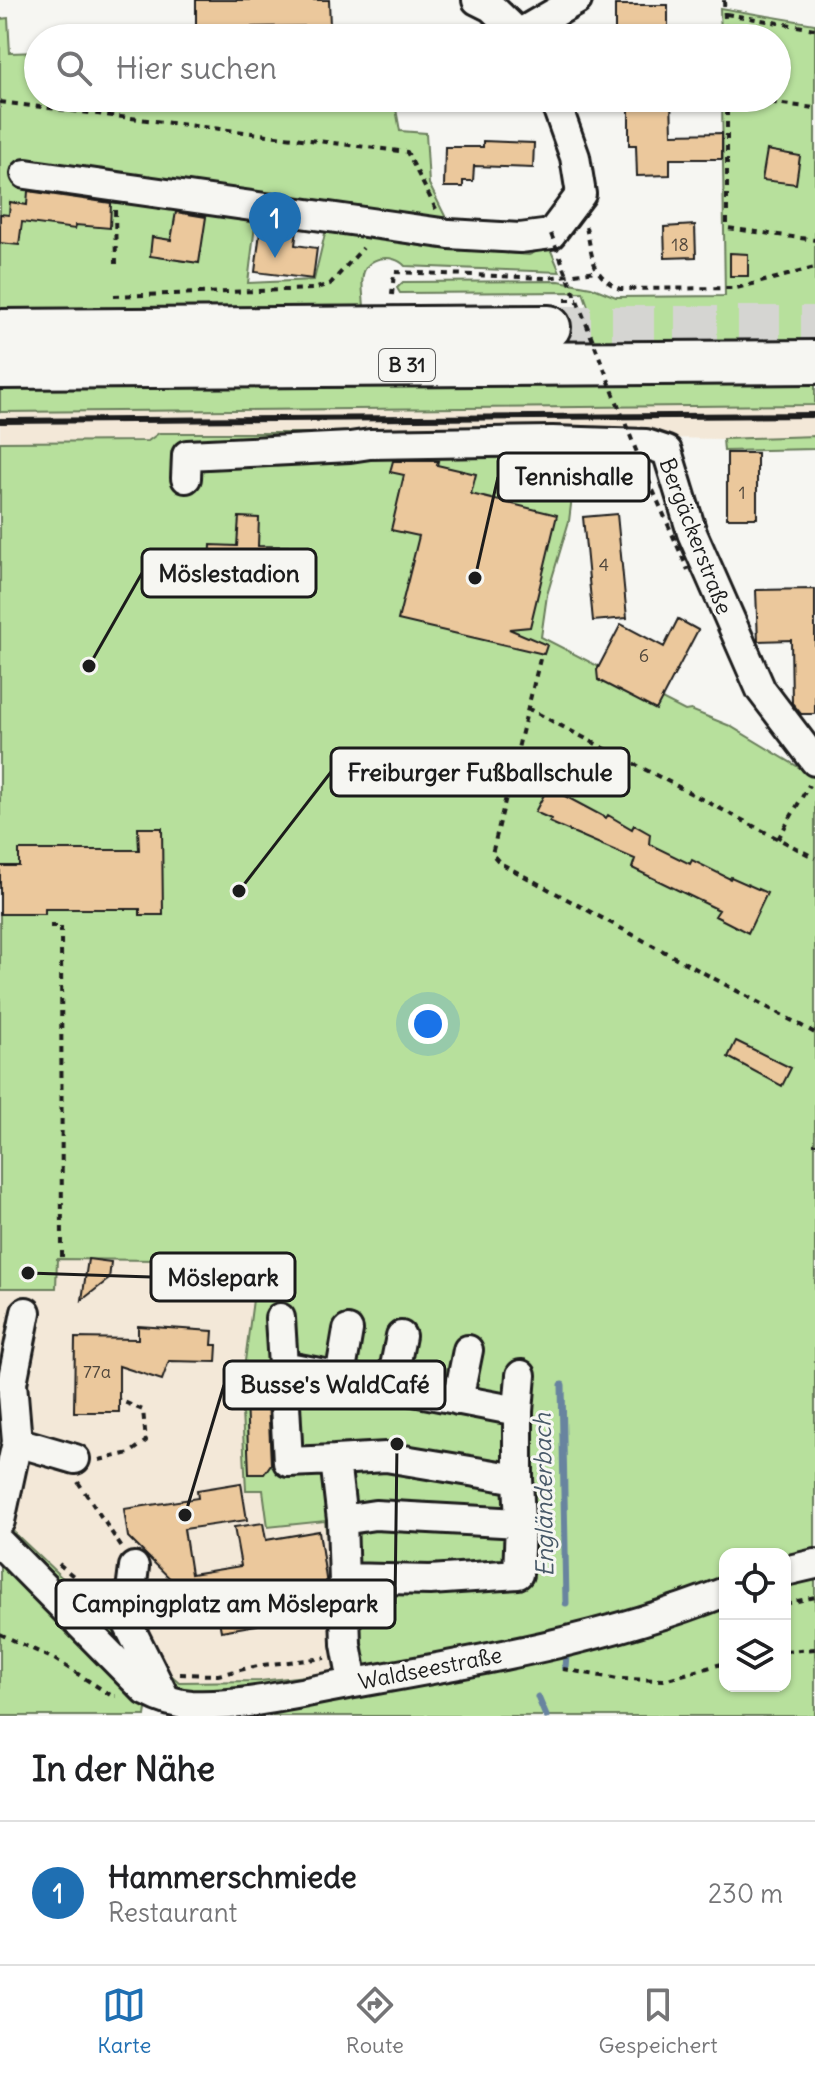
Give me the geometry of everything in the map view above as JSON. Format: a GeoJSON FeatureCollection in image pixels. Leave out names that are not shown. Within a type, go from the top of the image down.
{"type":"FeatureCollection","features":[{"type":"Feature","properties":{"kind":"highway","name":"B 31"},"geometry":{"type":"LineString","coordinates":[[0,331],[564,309]]}},
{"type":"Feature","properties":{"kind":"highway","name":"B 31"},"geometry":{"type":"LineString","coordinates":[[0,367],[815,362]]}},
{"type":"Feature","properties":{"kind":"street"},"geometry":{"type":"LineString","coordinates":[[477,0],[491,7],[509,24]]}},
{"type":"Feature","properties":{"kind":"street"},"geometry":{"type":"LineString","coordinates":[[540,24],[577,0]]}},
{"type":"Feature","properties":{"kind":"street"},"geometry":{"type":"LineString","coordinates":[[26,174],[376,225],[520,238],[551,234],[581,194],[575,157],[559,112]]}},
{"type":"Feature","properties":{"kind":"street","name":"Bergäckerstraße"},"geometry":{"type":"LineString","coordinates":[[186,478],[187,455],[370,444],[552,441],[646,444],[667,451],[696,542],[761,690],[783,723],[815,761]]}},
{"type":"Feature","properties":{"kind":"street"},"geometry":{"type":"LineString","coordinates":[[0,1521],[17,1442],[12,1383],[26,1312]]}},
{"type":"Feature","properties":{"kind":"street"},"geometry":{"type":"LineString","coordinates":[[280,1318],[288,1462],[386,1457],[518,1479]]}},
{"type":"Feature","properties":{"kind":"street"},"geometry":{"type":"LineString","coordinates":[[340,1377],[348,1330]]}},
{"type":"Feature","properties":{"kind":"street"},"geometry":{"type":"LineString","coordinates":[[391,1387],[401,1336]]}},
{"type":"Feature","properties":{"kind":"street"},"geometry":{"type":"LineString","coordinates":[[458,1400],[468,1350]]}},
{"type":"Feature","properties":{"kind":"street"},"geometry":{"type":"LineString","coordinates":[[283,1366],[518,1411]]}},
{"type":"Feature","properties":{"kind":"street"},"geometry":{"type":"LineString","coordinates":[[344,1578],[430,1580],[518,1574],[518,1411],[521,1375]]}},
{"type":"Feature","properties":{"kind":"street"},"geometry":{"type":"LineString","coordinates":[[17,1442],[75,1459]]}},
{"type":"Feature","properties":{"kind":"street"},"geometry":{"type":"LineString","coordinates":[[335,1460],[342,1520],[346,1644],[353,1683]]}},
{"type":"Feature","properties":{"kind":"street"},"geometry":{"type":"LineString","coordinates":[[342,1520],[375,1515],[520,1523]]}},
{"type":"Feature","properties":{"kind":"street"},"geometry":{"type":"LineString","coordinates":[[0,1543],[172,1703]]}},
{"type":"Feature","properties":{"kind":"street"},"geometry":{"type":"LineString","coordinates":[[791,1570],[815,1564]]}},
{"type":"Feature","properties":{"kind":"street"},"geometry":{"type":"LineString","coordinates":[[134,1567],[127,1622],[172,1703]]}},
{"type":"Feature","properties":{"kind":"street","name":"Waldseestraße"},"geometry":{"type":"LineString","coordinates":[[172,1703],[230,1704],[273,1699],[588,1636],[676,1611],[719,1594]]}},
{"type":"Feature","properties":{"kind":"path"},"geometry":{"type":"LineString","coordinates":[[724,0],[726,24]]}},
{"type":"Feature","properties":{"kind":"path"},"geometry":{"type":"LineString","coordinates":[[726,14],[785,24]]}},
{"type":"Feature","properties":{"kind":"path"},"geometry":{"type":"LineString","coordinates":[[791,25],[815,29]]}},
{"type":"Feature","properties":{"kind":"path"},"geometry":{"type":"LineString","coordinates":[[0,102],[24,105]]}},
{"type":"Feature","properties":{"kind":"path"},"geometry":{"type":"LineString","coordinates":[[791,105],[815,108]]}},
{"type":"Feature","properties":{"kind":"path"},"geometry":{"type":"LineString","coordinates":[[81,112],[407,152],[449,234]]}},
{"type":"Feature","properties":{"kind":"path"},"geometry":{"type":"LineString","coordinates":[[727,112],[727,228],[815,240]]}},
{"type":"Feature","properties":{"kind":"path"},"geometry":{"type":"LineString","coordinates":[[115,187],[116,264]]}},
{"type":"Feature","properties":{"kind":"path"},"geometry":{"type":"LineString","coordinates":[[570,211],[586,227],[596,271],[605,282],[620,289],[737,288],[815,268]]}},
{"type":"Feature","properties":{"kind":"path"},"geometry":{"type":"LineString","coordinates":[[330,284],[361,252],[376,225]]}},
{"type":"Feature","properties":{"kind":"path"},"geometry":{"type":"LineString","coordinates":[[551,234],[564,309],[641,463],[688,570]]}},
{"type":"Feature","properties":{"kind":"path"},"geometry":{"type":"LineString","coordinates":[[392,299],[394,272],[547,278],[596,271]]}},
{"type":"Feature","properties":{"kind":"path"},"geometry":{"type":"LineString","coordinates":[[540,659],[492,854],[500,863],[815,1033]]}},
{"type":"Feature","properties":{"kind":"path"},"geometry":{"type":"LineString","coordinates":[[527,708],[815,858]]}},
{"type":"Feature","properties":{"kind":"path"},"geometry":{"type":"LineString","coordinates":[[778,839],[814,777]]}},
{"type":"Feature","properties":{"kind":"path"},"geometry":{"type":"LineString","coordinates":[[50,926],[61,926],[62,1257]]}},
{"type":"Feature","properties":{"kind":"path"},"geometry":{"type":"LineString","coordinates":[[119,1400],[143,1410],[146,1441],[130,1453],[86,1463],[75,1459],[78,1485],[134,1567]]}},
{"type":"Feature","properties":{"kind":"path"},"geometry":{"type":"LineString","coordinates":[[791,1603],[815,1597]]}},
{"type":"Feature","properties":{"kind":"path"},"geometry":{"type":"LineString","coordinates":[[0,1634],[56,1660],[112,1696],[172,1703]]}},
{"type":"Feature","properties":{"kind":"path"},"geometry":{"type":"LineString","coordinates":[[791,1651],[815,1649]]}},
{"type":"Feature","properties":{"kind":"path"},"geometry":{"type":"LineString","coordinates":[[550,1666],[618,1679],[664,1680],[719,1665]]}},
{"type":"Feature","properties":{"kind":"shaded area"},"geometry":{"type":"Polygon","coordinates":[[[815,405],[815,436],[723,439],[160,433],[148,441],[0,442],[0,412],[815,405]]]}},
{"type":"Feature","properties":{"kind":"shaded area"},"geometry":{"type":"Polygon","coordinates":[[[57,1259],[258,1260],[241,1392],[246,1490],[263,1490],[325,1521],[343,1672],[260,1681],[179,1682],[93,1607],[0,1519],[0,1288],[56,1288],[57,1259]]]}},
{"type":"Feature","properties":{"kind":"green space"},"geometry":{"type":"Polygon","coordinates":[[[720,8],[815,24],[815,349],[548,345],[547,309],[589,309],[583,292],[400,293],[397,288],[403,282],[559,281],[591,287],[616,297],[725,296],[722,112],[791,112],[791,24],[721,24],[720,8]]]}},
{"type":"Feature","properties":{"kind":"green space"},"geometry":{"type":"Polygon","coordinates":[[[8,18],[10,53],[24,52],[24,112],[397,112],[400,131],[426,133],[429,184],[450,226],[258,200],[248,283],[314,280],[328,221],[413,236],[422,246],[529,255],[549,246],[560,272],[405,266],[394,259],[381,258],[370,264],[363,275],[364,309],[0,313],[0,19],[8,18]]]}},
{"type":"Feature","properties":{"kind":"green space"},"geometry":{"type":"Polygon","coordinates":[[[815,376],[815,405],[0,412],[0,380],[815,376]]]}},
{"type":"Feature","properties":{"kind":"green space"},"geometry":{"type":"Polygon","coordinates":[[[159,433],[358,433],[543,453],[555,468],[575,472],[569,521],[547,595],[541,637],[685,711],[691,710],[730,726],[815,777],[815,1716],[169,1716],[147,1703],[145,1716],[0,1716],[0,1519],[93,1607],[179,1682],[260,1681],[342,1672],[325,1521],[268,1527],[263,1490],[246,1490],[241,1392],[258,1261],[57,1259],[56,1288],[0,1288],[0,442],[148,441],[159,433]]]}},
{"type":"Feature","properties":{"kind":"green space"},"geometry":{"type":"Polygon","coordinates":[[[815,436],[815,449],[724,451],[723,439],[815,436]]]}},
{"type":"Feature","properties":{"kind":"building"},"geometry":{"type":"Polygon","coordinates":[[[196,0],[329,0],[330,24],[196,24],[196,0]]]}},
{"type":"Feature","properties":{"kind":"building"},"geometry":{"type":"Polygon","coordinates":[[[615,5],[668,5],[668,24],[615,24],[615,5]]]}},
{"type":"Feature","properties":{"kind":"building"},"geometry":{"type":"Polygon","coordinates":[[[629,112],[671,112],[672,134],[722,133],[722,159],[670,159],[670,175],[637,176],[636,145],[629,145],[629,112]]]}},
{"type":"Feature","properties":{"kind":"building"},"geometry":{"type":"Polygon","coordinates":[[[483,141],[534,143],[533,168],[474,166],[473,181],[463,181],[463,187],[444,187],[445,147],[483,147],[483,141]]]}},
{"type":"Feature","properties":{"kind":"building"},"geometry":{"type":"Polygon","coordinates":[[[767,150],[800,156],[796,184],[762,180],[767,150]]]}},
{"type":"Feature","properties":{"kind":"building"},"geometry":{"type":"Polygon","coordinates":[[[28,191],[111,203],[110,228],[76,225],[75,229],[22,222],[19,245],[0,243],[0,214],[9,215],[10,202],[27,205],[28,191]]]}},
{"type":"Feature","properties":{"kind":"building"},"geometry":{"type":"Polygon","coordinates":[[[176,212],[206,217],[199,263],[150,256],[152,237],[171,240],[176,212]]]}},
{"type":"Feature","properties":{"kind":"building"},"geometry":{"type":"Polygon","coordinates":[[[261,224],[297,230],[295,245],[317,248],[313,279],[255,272],[261,224]]]}},
{"type":"Feature","properties":{"kind":"building"},"geometry":{"type":"Polygon","coordinates":[[[695,225],[696,257],[665,258],[664,227],[695,225]]]}},
{"type":"Feature","properties":{"kind":"building"},"geometry":{"type":"Polygon","coordinates":[[[730,253],[748,254],[748,276],[730,276],[730,253]]]}},
{"type":"Feature","properties":{"kind":"building"},"geometry":{"type":"Polygon","coordinates":[[[727,453],[757,453],[757,518],[727,518],[727,453]]]}},
{"type":"Feature","properties":{"kind":"building"},"geometry":{"type":"Polygon","coordinates":[[[393,461],[438,461],[437,465],[476,474],[471,494],[557,515],[530,627],[509,629],[547,645],[544,654],[398,620],[419,536],[391,530],[404,475],[390,472],[393,461]]]}},
{"type":"Feature","properties":{"kind":"building"},"geometry":{"type":"Polygon","coordinates":[[[617,514],[627,618],[593,621],[583,517],[617,514]]]}},
{"type":"Feature","properties":{"kind":"building"},"geometry":{"type":"Polygon","coordinates":[[[239,517],[259,518],[258,546],[304,547],[303,571],[210,569],[211,545],[237,546],[239,517]]]}},
{"type":"Feature","properties":{"kind":"building"},"geometry":{"type":"Polygon","coordinates":[[[815,589],[815,714],[801,714],[792,703],[791,640],[758,641],[756,590],[815,589]]]}},
{"type":"Feature","properties":{"kind":"building"},"geometry":{"type":"Polygon","coordinates":[[[678,619],[698,630],[656,710],[598,680],[597,670],[621,624],[664,647],[678,619]]]}},
{"type":"Feature","properties":{"kind":"building"},"geometry":{"type":"Polygon","coordinates":[[[548,787],[606,818],[608,815],[632,829],[634,825],[650,834],[649,844],[690,864],[692,860],[767,893],[748,933],[715,916],[719,910],[632,868],[635,859],[549,822],[551,819],[535,812],[548,787]]]}},
{"type":"Feature","properties":{"kind":"building"},"geometry":{"type":"Polygon","coordinates":[[[138,828],[162,828],[163,915],[140,915],[140,909],[45,909],[45,914],[0,914],[0,866],[19,866],[19,850],[139,850],[138,828]]]}},
{"type":"Feature","properties":{"kind":"building"},"geometry":{"type":"Polygon","coordinates":[[[736,1041],[791,1068],[782,1086],[728,1057],[736,1041]]]}},
{"type":"Feature","properties":{"kind":"building"},"geometry":{"type":"Polygon","coordinates":[[[88,1259],[111,1262],[109,1279],[82,1300],[88,1259]]]}},
{"type":"Feature","properties":{"kind":"building"},"geometry":{"type":"Polygon","coordinates":[[[138,1326],[213,1331],[212,1345],[217,1345],[216,1362],[169,1361],[162,1380],[119,1366],[119,1412],[74,1412],[75,1338],[138,1339],[138,1326]]]}},
{"type":"Feature","properties":{"kind":"building"},"geometry":{"type":"Polygon","coordinates":[[[246,1398],[268,1399],[271,1464],[264,1474],[249,1474],[246,1398]]]}},
{"type":"Feature","properties":{"kind":"building"},"geometry":{"type":"Polygon","coordinates":[[[241,1483],[247,1520],[184,1529],[191,1574],[241,1566],[234,1527],[263,1523],[266,1540],[319,1531],[327,1585],[253,1598],[257,1625],[221,1631],[219,1620],[213,1621],[128,1537],[124,1509],[198,1498],[197,1490],[241,1483]]]}},
{"type":"Feature","properties":{"kind":"waterway","name":"Engländerbach"},"geometry":{"type":"LineString","coordinates":[[562,1385],[566,1603]]}},
{"type":"Feature","properties":{"kind":"waterway","name":"Engländerbach"},"geometry":{"type":"LineString","coordinates":[[565,1667],[566,1656]]}},
{"type":"Feature","properties":{"kind":"waterway","name":"Engländerbach"},"geometry":{"type":"LineString","coordinates":[[538,1697],[546,1716]]}},
{"type":"Feature","properties":{"kind":"tunnel"},"geometry":{"type":"LineString","coordinates":[[549,327],[815,327]]}},
{"type":"Feature","properties":{"kind":"railway"},"geometry":{"type":"LineString","coordinates":[[0,421],[815,415]]}},
{"type":"Feature","properties":{"kind":"place","name":"Hammerschmiede"},"geometry":{"type":"Point","coordinates":[275,258]}},
{"type":"Feature","properties":{"kind":"place","name":"Tennishalle"},"geometry":{"type":"Point","coordinates":[475,578]}},
{"type":"Feature","properties":{"kind":"place","name":"Möslestadion"},"geometry":{"type":"Point","coordinates":[89,666]}},
{"type":"Feature","properties":{"kind":"place","name":"Freiburger Fußballschule"},"geometry":{"type":"Point","coordinates":[239,891]}},
{"type":"Feature","properties":{"kind":"place","name":"Möslepark"},"geometry":{"type":"Point","coordinates":[28,1273]}},
{"type":"Feature","properties":{"kind":"place","name":"Campingplatz am Möslepark"},"geometry":{"type":"Point","coordinates":[397,1444]}},
{"type":"Feature","properties":{"kind":"place","name":"Busse's WaldCafé"},"geometry":{"type":"Point","coordinates":[185,1515]}}]}
